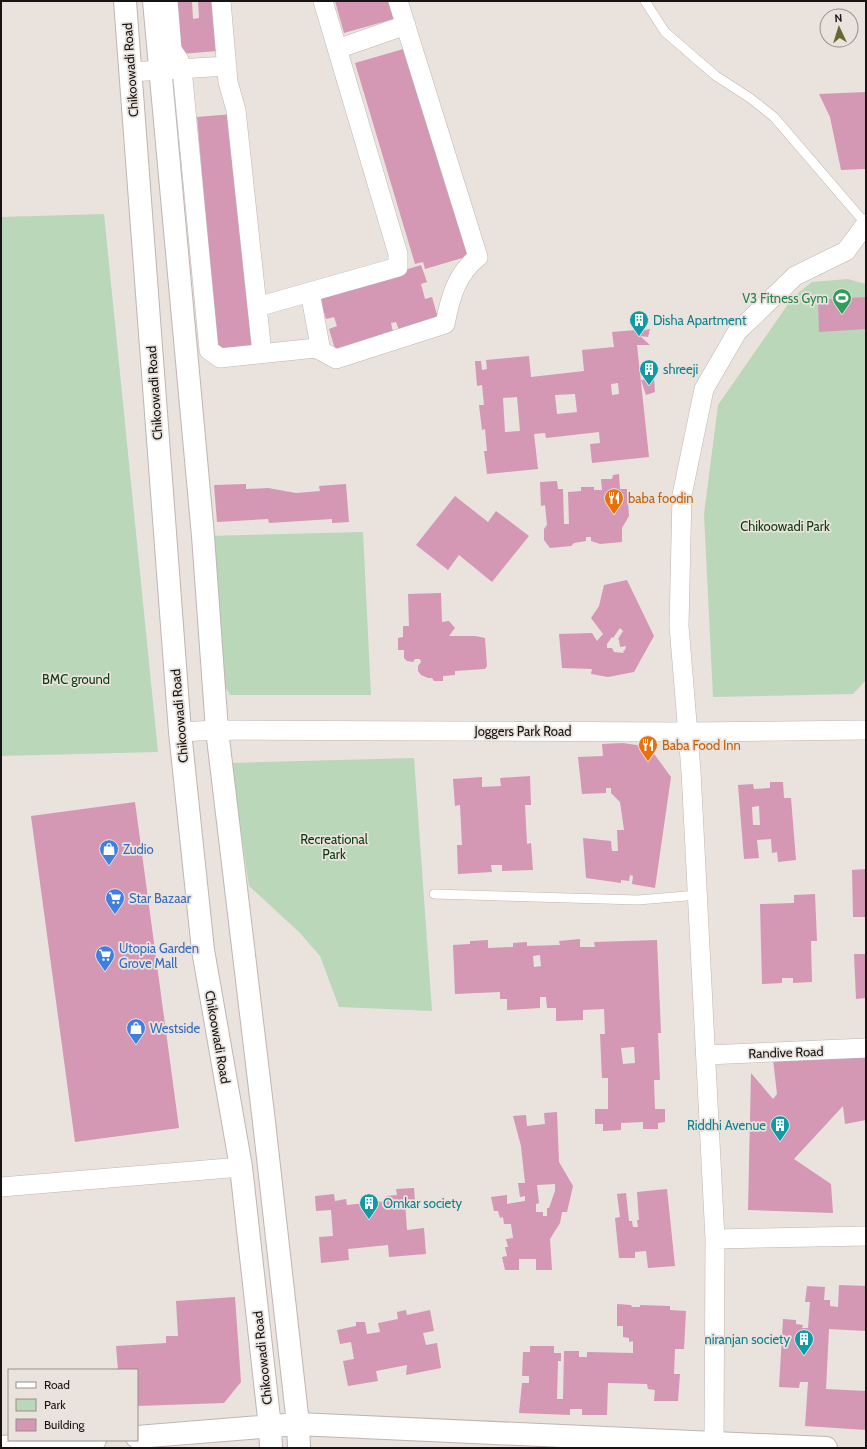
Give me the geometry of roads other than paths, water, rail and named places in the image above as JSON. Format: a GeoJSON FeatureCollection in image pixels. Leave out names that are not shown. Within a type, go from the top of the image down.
{"type":"FeatureCollection","features":[{"type":"Feature","properties":{"kind":"street","name":"Chikoowadi Road"},"geometry":{"type":"LineString","coordinates":[[125,1],[180,732],[203,950],[241,1167],[270,1426],[271,1448]]}},
{"type":"Feature","properties":{"kind":"street"},"geometry":{"type":"LineString","coordinates":[[154,1],[203,536],[217,730],[264,1122],[298,1424],[304,1448],[276,1448]]}},
{"type":"Feature","properties":{"kind":"street"},"geometry":{"type":"LineString","coordinates":[[168,1],[172,50],[179,60],[182,70],[209,350],[220,358],[316,348],[336,358],[445,324],[450,303],[459,279],[464,270],[478,257],[398,1]]}},
{"type":"Feature","properties":{"kind":"street"},"geometry":{"type":"LineString","coordinates":[[221,1],[226,66],[228,82],[236,110],[262,353]]}},
{"type":"Feature","properties":{"kind":"street"},"geometry":{"type":"LineString","coordinates":[[257,307],[398,267],[398,254],[323,1]]}},
{"type":"Feature","properties":{"kind":"street"},"geometry":{"type":"LineString","coordinates":[[337,49],[406,25]]}},
{"type":"Feature","properties":{"kind":"street"},"geometry":{"type":"LineString","coordinates":[[130,72],[182,70],[226,66]]}},
{"type":"Feature","properties":{"kind":"street"},"geometry":{"type":"LineString","coordinates":[[714,1446],[715,1239],[698,895],[688,732],[679,626],[682,495],[704,389],[737,332],[795,276],[846,251],[866,224]]}},
{"type":"Feature","properties":{"kind":"street"},"geometry":{"type":"LineString","coordinates":[[310,292],[321,351]]}},
{"type":"Feature","properties":{"kind":"street","name":"Joggers Park Road"},"geometry":{"type":"LineString","coordinates":[[180,732],[217,730],[688,732],[866,730]]}},
{"type":"Feature","properties":{"kind":"street","name":"Randive Road"},"geometry":{"type":"LineString","coordinates":[[706,1055],[866,1048]]}},
{"type":"Feature","properties":{"kind":"street"},"geometry":{"type":"LineString","coordinates":[[1,1187],[241,1167]]}},
{"type":"Feature","properties":{"kind":"street"},"geometry":{"type":"LineString","coordinates":[[715,1239],[866,1236]]}},
{"type":"Feature","properties":{"kind":"street"},"geometry":{"type":"LineString","coordinates":[[138,1437],[298,1424],[714,1446],[826,1448]]}},
{"type":"Feature","properties":{"kind":"street"},"geometry":{"type":"LineString","coordinates":[[1,1447],[82,1441]]}},
{"type":"Feature","properties":{"kind":"lane"},"geometry":{"type":"LineString","coordinates":[[645,1],[665,32],[716,76],[750,98],[774,117],[866,224]]}},
{"type":"Feature","properties":{"kind":"lane"},"geometry":{"type":"LineString","coordinates":[[434,894],[638,900],[698,895]]}},
{"type":"Feature","properties":{"kind":"place","name":"V3 Fitness Gym"},"geometry":{"type":"Point","coordinates":[842,315]}},
{"type":"Feature","properties":{"kind":"place","name":"Disha Apartment"},"geometry":{"type":"Point","coordinates":[639,337]}},
{"type":"Feature","properties":{"kind":"place","name":"shreeji"},"geometry":{"type":"Point","coordinates":[649,386]}},
{"type":"Feature","properties":{"kind":"place","name":"baba foodin"},"geometry":{"type":"Point","coordinates":[614,515]}},
{"type":"Feature","properties":{"kind":"place","name":"Baba Food Inn"},"geometry":{"type":"Point","coordinates":[648,762]}},
{"type":"Feature","properties":{"kind":"place","name":"Zudio"},"geometry":{"type":"Point","coordinates":[109,866]}},
{"type":"Feature","properties":{"kind":"place","name":"Star Bazaar"},"geometry":{"type":"Point","coordinates":[115,915]}},
{"type":"Feature","properties":{"kind":"place","name":"Utopia Garden Grove Mall"},"geometry":{"type":"Point","coordinates":[105,972]}},
{"type":"Feature","properties":{"kind":"place","name":"Westside"},"geometry":{"type":"Point","coordinates":[136,1045]}},
{"type":"Feature","properties":{"kind":"place","name":"Riddhi Avenue"},"geometry":{"type":"Point","coordinates":[780,1142]}},
{"type":"Feature","properties":{"kind":"place","name":"Omkar society"},"geometry":{"type":"Point","coordinates":[369,1220]}},
{"type":"Feature","properties":{"kind":"place","name":"niranjan society"},"geometry":{"type":"Point","coordinates":[804,1356]}},
{"type":"Feature","properties":{"kind":"park label","name":"Chikoowadi Park"},"geometry":{"type":"Point","coordinates":[785,526]}},
{"type":"Feature","properties":{"kind":"park label","name":"BMC ground"},"geometry":{"type":"Point","coordinates":[76,679]}},
{"type":"Feature","properties":{"kind":"park label","name":"Recreational Park"},"geometry":{"type":"Point","coordinates":[334,846]}}]}
